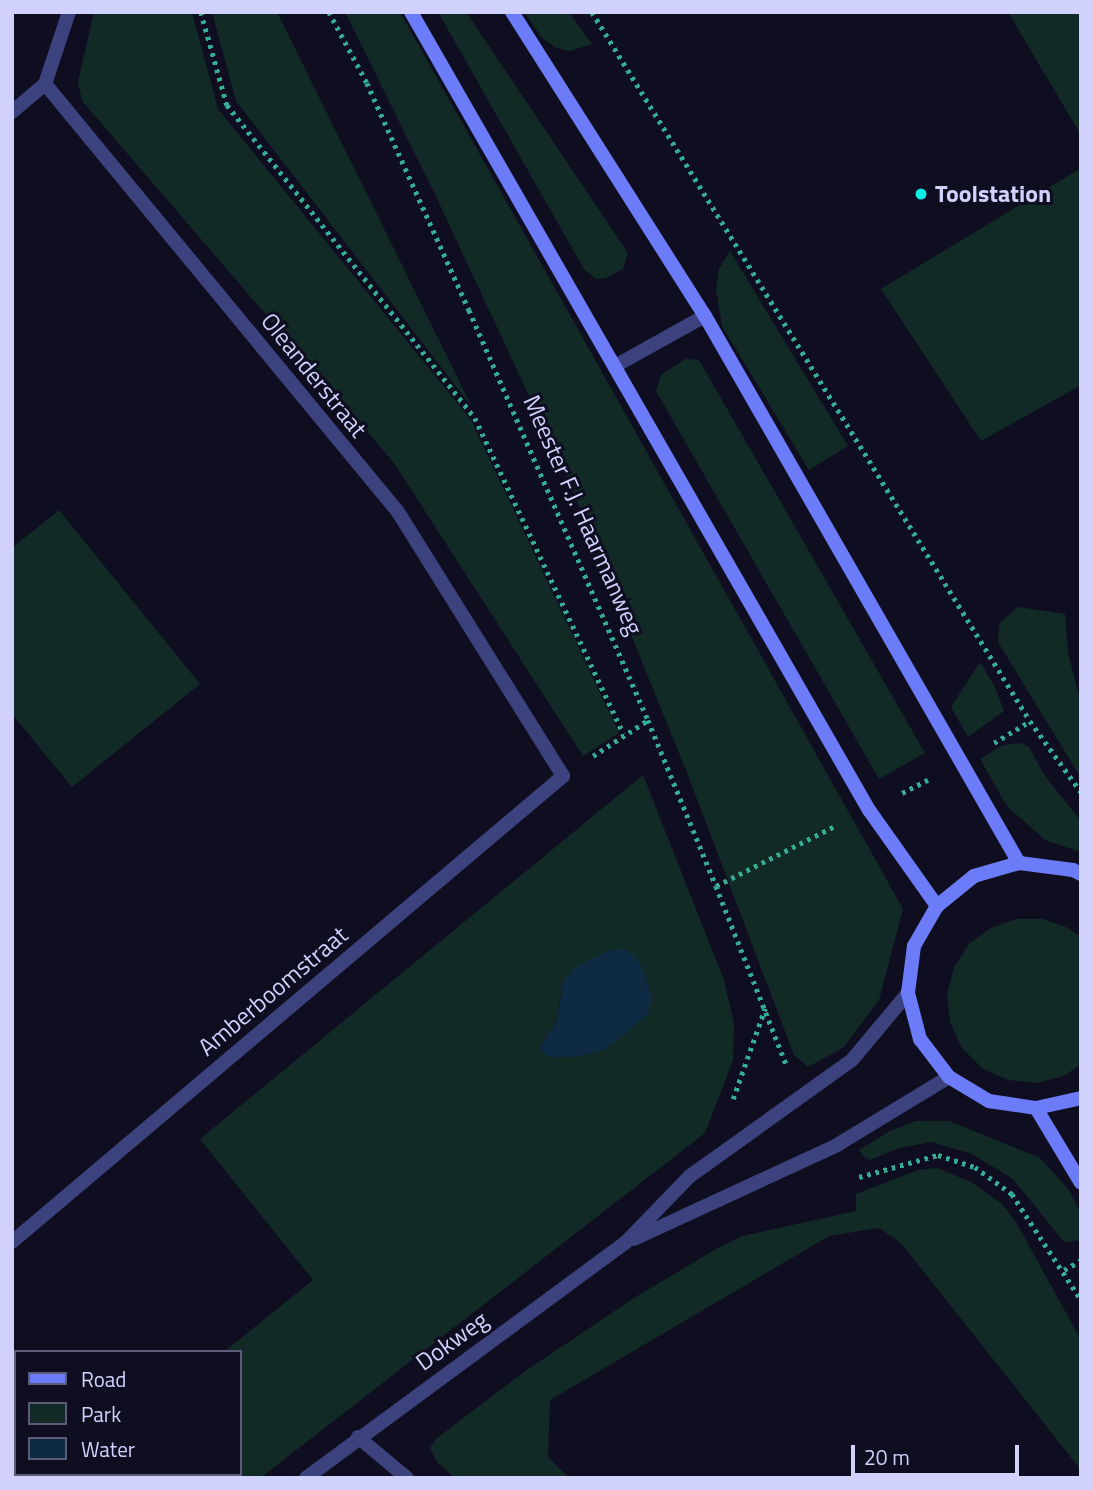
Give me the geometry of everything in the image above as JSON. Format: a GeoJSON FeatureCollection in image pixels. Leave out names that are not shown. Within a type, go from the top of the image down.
{"type":"FeatureCollection","features":[{"type":"Feature","properties":{"kind":"main road"},"geometry":{"type":"LineString","coordinates":[[411,12],[869,810],[937,905]]}},
{"type":"Feature","properties":{"kind":"main road"},"geometry":{"type":"LineString","coordinates":[[512,12],[705,316],[1019,863]]}},
{"type":"Feature","properties":{"kind":"main road"},"geometry":{"type":"LineString","coordinates":[[1081,874],[1073,870],[1019,863],[974,876],[937,905],[914,946],[908,993],[920,1039],[949,1077],[989,1101],[1035,1108],[1081,1098]]}},
{"type":"Feature","properties":{"kind":"main road"},"geometry":{"type":"LineString","coordinates":[[1035,1108],[1081,1183]]}},
{"type":"Feature","properties":{"kind":"street"},"geometry":{"type":"LineString","coordinates":[[12,112],[46,84],[69,12]]}},
{"type":"Feature","properties":{"kind":"street","name":"Oleanderstraat"},"geometry":{"type":"LineString","coordinates":[[46,84],[398,512],[563,776]]}},
{"type":"Feature","properties":{"kind":"street"},"geometry":{"type":"LineString","coordinates":[[615,366],[705,316]]}},
{"type":"Feature","properties":{"kind":"street","name":"Amberboomstraat"},"geometry":{"type":"LineString","coordinates":[[12,1242],[563,776]]}},
{"type":"Feature","properties":{"kind":"street","name":"Dokweg"},"geometry":{"type":"LineString","coordinates":[[306,1478],[358,1437],[626,1242],[690,1176],[852,1060],[908,993]]}},
{"type":"Feature","properties":{"kind":"street","name":"Dokweg"},"geometry":{"type":"LineString","coordinates":[[626,1242],[837,1145],[949,1077]]}},
{"type":"Feature","properties":{"kind":"street"},"geometry":{"type":"LineString","coordinates":[[358,1437],[407,1478]]}},
{"type":"Feature","properties":{"kind":"path"},"geometry":{"type":"LineString","coordinates":[[201,12],[227,105],[475,418],[624,734],[648,720]]}},
{"type":"Feature","properties":{"kind":"path","name":"Meester F.J. Haarmanweg"},"geometry":{"type":"LineString","coordinates":[[329,12],[367,83],[648,720],[716,886],[961,763],[1030,721]]}},
{"type":"Feature","properties":{"kind":"path"},"geometry":{"type":"LineString","coordinates":[[592,12],[1030,721],[1081,793]]}},
{"type":"Feature","properties":{"kind":"path"},"geometry":{"type":"LineString","coordinates":[[1064,1270],[1081,1260]]}},
{"type":"Feature","properties":{"kind":"green space"},"geometry":{"type":"Polygon","coordinates":[[[94,12],[192,12],[218,109],[471,420],[619,733],[583,756],[394,463],[82,101],[78,82],[94,12]]]}},
{"type":"Feature","properties":{"kind":"green space"},"geometry":{"type":"Polygon","coordinates":[[[212,12],[277,12],[472,407],[236,101],[212,12]]]}},
{"type":"Feature","properties":{"kind":"green space"},"geometry":{"type":"Polygon","coordinates":[[[345,12],[400,12],[903,909],[879,1000],[844,1047],[808,1067],[794,1055],[686,770],[567,477],[432,188],[345,12]]]}},
{"type":"Feature","properties":{"kind":"green space"},"geometry":{"type":"Polygon","coordinates":[[[438,12],[466,12],[628,253],[623,269],[606,278],[596,279],[584,269],[438,12]]]}},
{"type":"Feature","properties":{"kind":"green space"},"geometry":{"type":"Polygon","coordinates":[[[524,12],[569,12],[592,44],[570,51],[556,48],[542,38],[524,12]]]}},
{"type":"Feature","properties":{"kind":"green space"},"geometry":{"type":"Polygon","coordinates":[[[1008,12],[1081,12],[1081,135],[1008,12]]]}},
{"type":"Feature","properties":{"kind":"green space"},"geometry":{"type":"Polygon","coordinates":[[[1081,168],[1081,385],[981,441],[881,289],[1081,168]]]}},
{"type":"Feature","properties":{"kind":"green space"},"geometry":{"type":"Polygon","coordinates":[[[730,251],[848,446],[809,470],[722,326],[716,289],[719,269],[730,251]]]}},
{"type":"Feature","properties":{"kind":"green space"},"geometry":{"type":"Polygon","coordinates":[[[685,359],[699,360],[925,753],[879,779],[656,391],[661,375],[685,359]]]}},
{"type":"Feature","properties":{"kind":"green space"},"geometry":{"type":"Polygon","coordinates":[[[59,510],[200,684],[72,787],[12,714],[12,548],[59,510]]]}},
{"type":"Feature","properties":{"kind":"green space"},"geometry":{"type":"Polygon","coordinates":[[[1018,607],[1065,614],[1068,653],[1081,704],[1081,778],[998,642],[999,624],[1018,607]]]}},
{"type":"Feature","properties":{"kind":"green space"},"geometry":{"type":"Polygon","coordinates":[[[980,662],[995,687],[1004,711],[968,737],[951,707],[980,662]]]}},
{"type":"Feature","properties":{"kind":"green space"},"geometry":{"type":"Polygon","coordinates":[[[1020,743],[1029,747],[1045,776],[1081,821],[1081,852],[1045,840],[1007,806],[980,759],[1003,745],[1020,743]]]}},
{"type":"Feature","properties":{"kind":"green space"},"geometry":{"type":"Polygon","coordinates":[[[643,775],[724,980],[734,1024],[733,1060],[705,1133],[260,1478],[68,1478],[242,1476],[242,1350],[226,1350],[313,1280],[200,1139],[643,775]],[[637,958],[560,996],[557,1021],[540,1047],[547,1057],[573,1057],[589,1053],[652,1000],[637,958]]]}},
{"type":"Feature","properties":{"kind":"green space"},"geometry":{"type":"Polygon","coordinates":[[[1016,919],[1042,919],[1066,927],[1081,937],[1081,1064],[1064,1076],[1036,1083],[1008,1080],[982,1068],[962,1048],[950,1022],[947,995],[954,967],[970,943],[991,928],[1016,919]]]}},
{"type":"Feature","properties":{"kind":"green space"},"geometry":{"type":"Polygon","coordinates":[[[916,1121],[949,1121],[1040,1158],[1068,1189],[1081,1213],[1081,1240],[1064,1242],[1013,1179],[972,1154],[931,1142],[899,1148],[870,1160],[859,1150],[890,1131],[916,1121]]]}},
{"type":"Feature","properties":{"kind":"green space"},"geometry":{"type":"Polygon","coordinates":[[[937,1168],[971,1182],[1002,1204],[1016,1222],[1081,1340],[1081,1470],[901,1243],[879,1228],[829,1236],[550,1400],[548,1457],[569,1478],[455,1478],[438,1463],[430,1448],[437,1438],[527,1370],[634,1298],[716,1249],[743,1236],[856,1211],[856,1194],[918,1170],[937,1168]]]}},
{"type":"Feature","properties":{"kind":"water"},"geometry":{"type":"Polygon","coordinates":[[[624,949],[637,958],[649,987],[652,1000],[648,1014],[605,1050],[573,1057],[547,1057],[540,1047],[557,1021],[563,981],[575,968],[592,959],[611,950],[624,949]]]}},
{"type":"Feature","properties":{"kind":"place","name":"Toolstation"},"geometry":{"type":"Point","coordinates":[921,194]}}]}
